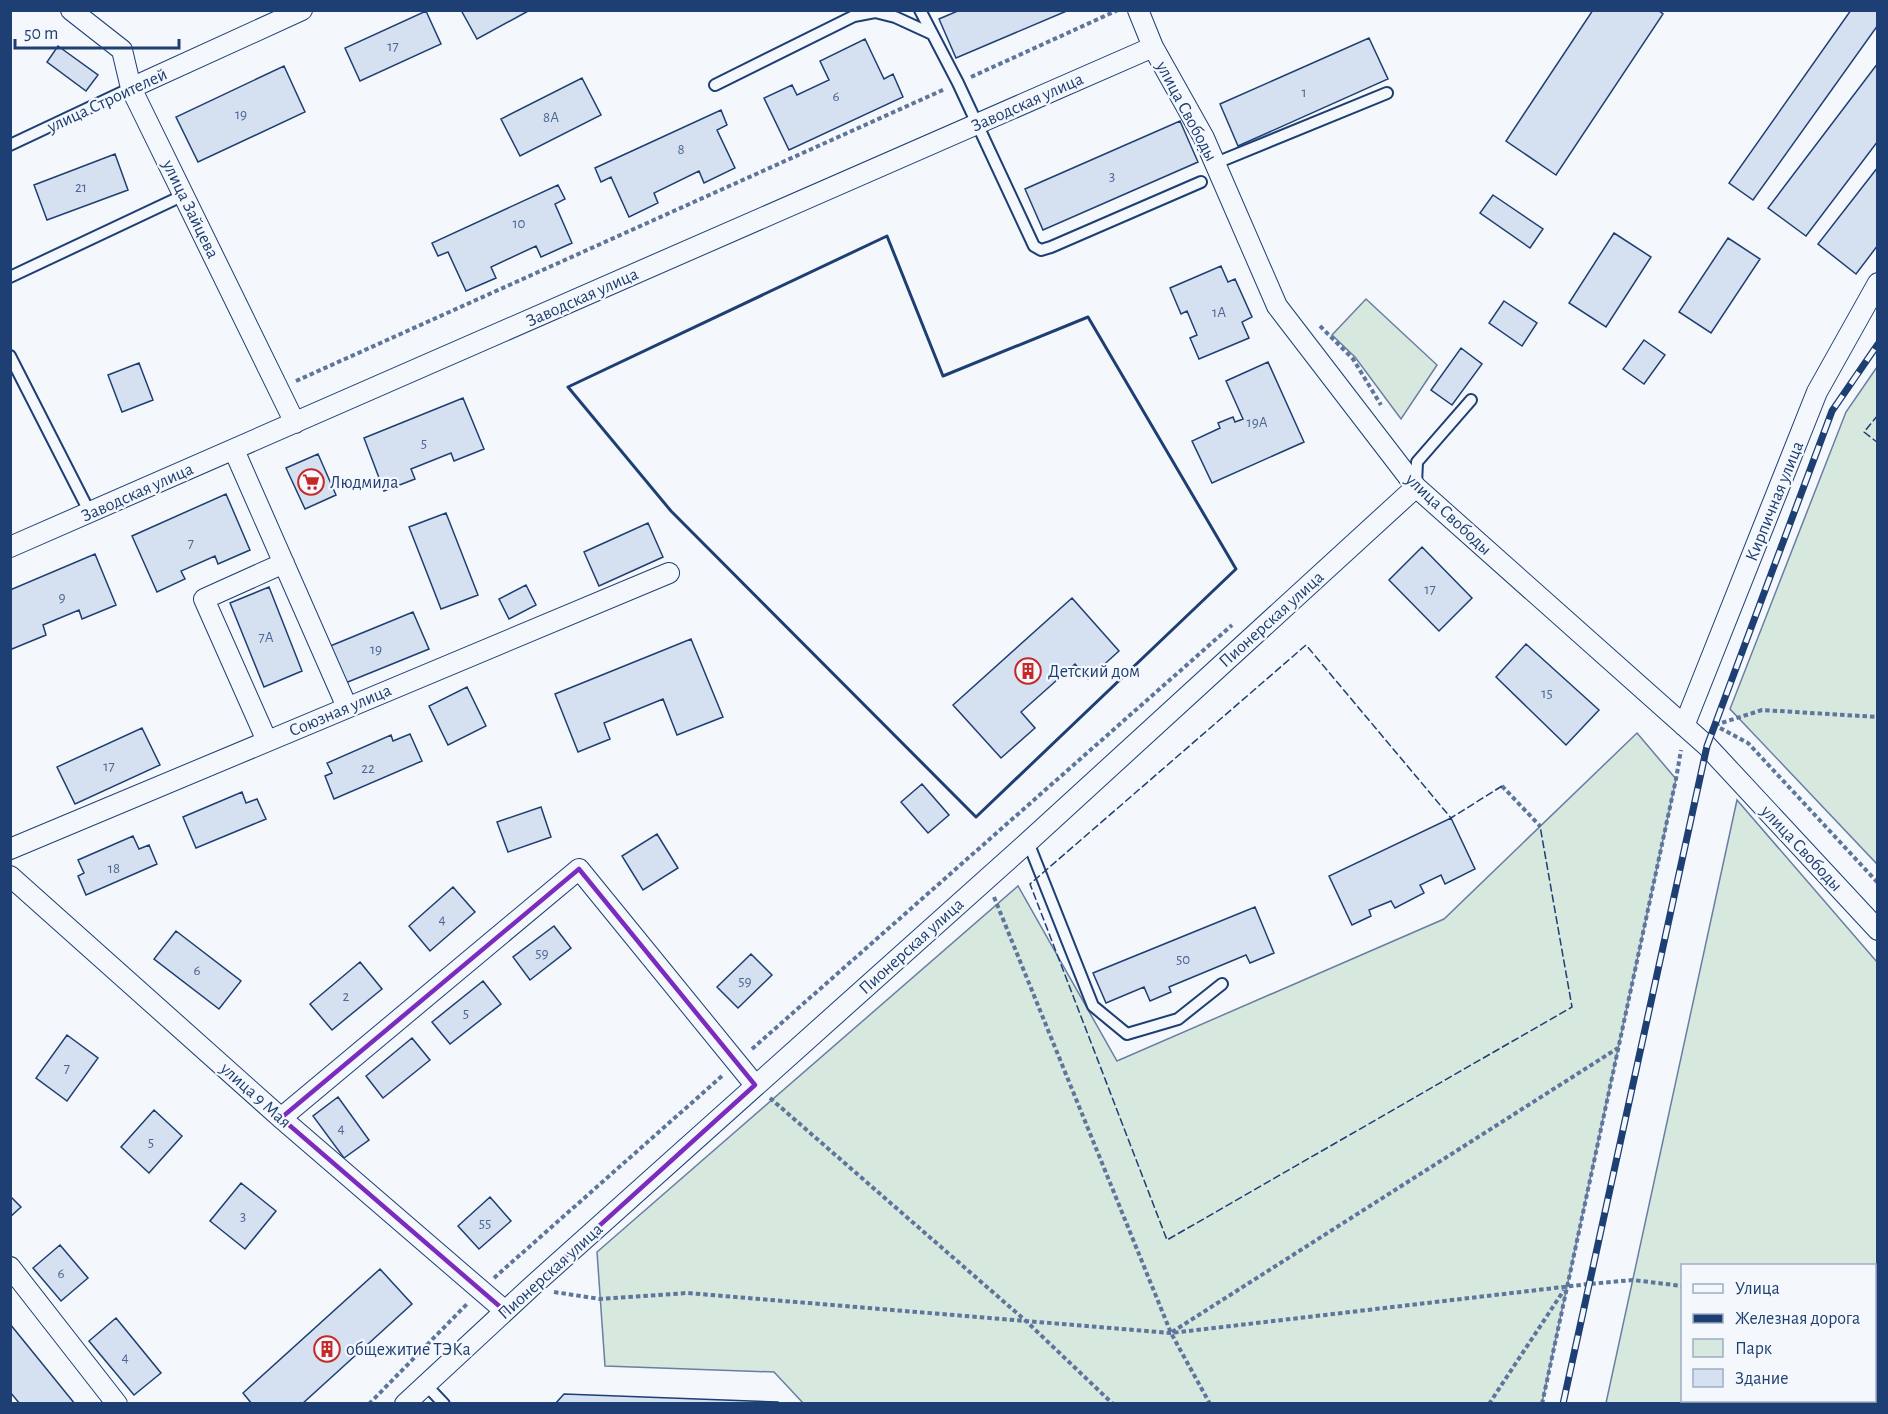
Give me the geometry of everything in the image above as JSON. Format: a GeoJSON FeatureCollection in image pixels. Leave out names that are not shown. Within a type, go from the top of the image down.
{"type":"FeatureCollection","features":[{"type":"Feature","properties":{"kind":"street","name":"улица Зайцева"},"geometry":{"type":"LineString","coordinates":[[71,10],[122,50],[131,88],[295,423]]}},
{"type":"Feature","properties":{"kind":"street","name":"улица Строителей"},"geometry":{"type":"LineString","coordinates":[[131,88],[303,10]]}},
{"type":"Feature","properties":{"kind":"street","name":"улица Свободы"},"geometry":{"type":"LineString","coordinates":[[1138,10],[1153,47],[1204,138],[1276,306],[1416,487],[1686,720],[1707,746],[1878,930]]}},
{"type":"Feature","properties":{"kind":"street","name":"Заводская улица"},"geometry":{"type":"LineString","coordinates":[[10,547],[1153,47]]}},
{"type":"Feature","properties":{"kind":"street","name":"Кирпичная улица"},"geometry":{"type":"LineString","coordinates":[[1686,720],[1817,392],[1878,283]]}},
{"type":"Feature","properties":{"kind":"street"},"geometry":{"type":"LineString","coordinates":[[234,450],[347,707]]}},
{"type":"Feature","properties":{"kind":"street","name":"Пионерская улица"},"geometry":{"type":"LineString","coordinates":[[405,1404],[530,1288],[1028,842],[1416,487]]}},
{"type":"Feature","properties":{"kind":"street"},"geometry":{"type":"LineString","coordinates":[[267,741],[204,600],[284,563]]}},
{"type":"Feature","properties":{"kind":"street","name":"Союзная улица"},"geometry":{"type":"LineString","coordinates":[[10,849],[669,573]]}},
{"type":"Feature","properties":{"kind":"street"},"geometry":{"type":"LineString","coordinates":[[281,1118],[579,869],[756,1085]]}},
{"type":"Feature","properties":{"kind":"street","name":"улица 9 Мая"},"geometry":{"type":"LineString","coordinates":[[10,876],[281,1118],[505,1311]]}},
{"type":"Feature","properties":{"kind":"street"},"geometry":{"type":"LineString","coordinates":[[10,1267],[117,1404]]}},
{"type":"Feature","properties":{"kind":"lane"},"geometry":{"type":"LineString","coordinates":[[920,10],[958,83],[1034,246],[1041,250],[1201,182]]}},
{"type":"Feature","properties":{"kind":"lane"},"geometry":{"type":"LineString","coordinates":[[715,85],[855,16],[875,12],[932,34]]}},
{"type":"Feature","properties":{"kind":"lane","name":"улица Строителей"},"geometry":{"type":"LineString","coordinates":[[10,146],[131,88]]}},
{"type":"Feature","properties":{"kind":"lane"},"geometry":{"type":"LineString","coordinates":[[1215,163],[1387,93]]}},
{"type":"Feature","properties":{"kind":"lane"},"geometry":{"type":"LineString","coordinates":[[10,277],[184,195]]}},
{"type":"Feature","properties":{"kind":"lane"},"geometry":{"type":"LineString","coordinates":[[10,356],[90,513]]}},
{"type":"Feature","properties":{"kind":"lane"},"geometry":{"type":"LineString","coordinates":[[1416,487],[1417,462],[1471,400]]}},
{"type":"Feature","properties":{"kind":"lane"},"geometry":{"type":"LineString","coordinates":[[1028,842],[1093,1006],[1127,1034],[1178,1019],[1222,984]]}},
{"type":"Feature","properties":{"kind":"lane"},"geometry":{"type":"LineString","coordinates":[[426,1385],[444,1404]]}},
{"type":"Feature","properties":{"kind":"path"},"geometry":{"type":"LineString","coordinates":[[279,389],[1118,10]]}},
{"type":"Feature","properties":{"kind":"path"},"geometry":{"type":"LineString","coordinates":[[1316,321],[1353,359],[1382,406]]}},
{"type":"Feature","properties":{"kind":"path"},"geometry":{"type":"LineString","coordinates":[[369,1404],[481,1289],[1235,622]]}},
{"type":"Feature","properties":{"kind":"path"},"geometry":{"type":"LineString","coordinates":[[1715,725],[1762,710],[1878,717]]}},
{"type":"Feature","properties":{"kind":"path"},"geometry":{"type":"LineString","coordinates":[[1542,1404],[1676,779],[1686,720],[1715,725],[1748,743],[1878,883]]}},
{"type":"Feature","properties":{"kind":"path"},"geometry":{"type":"LineString","coordinates":[[1502,786],[1540,826]]}},
{"type":"Feature","properties":{"kind":"path"},"geometry":{"type":"LineString","coordinates":[[987,879],[1171,1333],[1210,1404]]}},
{"type":"Feature","properties":{"kind":"path"},"geometry":{"type":"LineString","coordinates":[[1171,1333],[1619,1048]]}},
{"type":"Feature","properties":{"kind":"path"},"geometry":{"type":"LineString","coordinates":[[756,1085],[1026,1321],[1113,1404]]}},
{"type":"Feature","properties":{"kind":"path"},"geometry":{"type":"LineString","coordinates":[[530,1288],[600,1299],[687,1293],[1171,1333],[1633,1280],[1681,1286]]}},
{"type":"Feature","properties":{"kind":"path"},"geometry":{"type":"LineString","coordinates":[[1489,1404],[1566,1287]]}},
{"type":"Feature","properties":{"kind":"highlighted area"},"geometry":{"type":"Polygon","coordinates":[[[579,869],[755,1085],[505,1311],[281,1118],[579,869]]]}},
{"type":"Feature","properties":{"kind":"green space"},"geometry":{"type":"Polygon","coordinates":[[[1366,299],[1437,365],[1401,419],[1355,357],[1332,335],[1366,299]]]}},
{"type":"Feature","properties":{"kind":"green space"},"geometry":{"type":"Polygon","coordinates":[[[1877,367],[1877,864],[1730,709],[1846,412],[1877,367]]]}},
{"type":"Feature","properties":{"kind":"green space"},"geometry":{"type":"Polygon","coordinates":[[[1637,733],[1676,779],[1542,1403],[804,1404],[774,1372],[605,1366],[597,1252],[1018,886],[1117,1061],[1444,919],[1637,733]]]}},
{"type":"Feature","properties":{"kind":"green space"},"geometry":{"type":"Polygon","coordinates":[[[1737,800],[1877,962],[1877,1307],[1876,1264],[1681,1264],[1681,1402],[1734,1402],[1731,1404],[1606,1403],[1737,800]]]}},
{"type":"Feature","properties":{"kind":"building"},"geometry":{"type":"Polygon","coordinates":[[[461,10],[530,10],[477,39],[461,10]]]}},
{"type":"Feature","properties":{"kind":"building"},"geometry":{"type":"Polygon","coordinates":[[[960,10],[1069,10],[956,58],[939,19],[960,10]]]}},
{"type":"Feature","properties":{"kind":"building"},"geometry":{"type":"Polygon","coordinates":[[[1593,10],[1658,10],[1663,14],[1556,175],[1506,141],[1593,10]]]}},
{"type":"Feature","properties":{"kind":"building"},"geometry":{"type":"Polygon","coordinates":[[[1851,10],[1878,10],[1878,25],[1753,200],[1729,183],[1851,10]]]}},
{"type":"Feature","properties":{"kind":"building"},"geometry":{"type":"Polygon","coordinates":[[[426,11],[441,44],[360,81],[345,48],[426,11]]]}},
{"type":"Feature","properties":{"kind":"building"},"geometry":{"type":"Polygon","coordinates":[[[1369,38],[1388,79],[1238,146],[1220,104],[1369,38]]]}},
{"type":"Feature","properties":{"kind":"building"},"geometry":{"type":"Polygon","coordinates":[[[865,39],[884,79],[893,74],[903,97],[789,150],[764,98],[792,85],[797,95],[829,80],[820,61],[865,39]]]}},
{"type":"Feature","properties":{"kind":"building"},"geometry":{"type":"Polygon","coordinates":[[[58,46],[98,75],[86,91],[47,62],[58,46]]]}},
{"type":"Feature","properties":{"kind":"building"},"geometry":{"type":"Polygon","coordinates":[[[1878,63],[1878,141],[1806,236],[1768,208],[1878,63]]]}},
{"type":"Feature","properties":{"kind":"building"},"geometry":{"type":"Polygon","coordinates":[[[284,66],[305,112],[198,162],[176,117],[284,66]]]}},
{"type":"Feature","properties":{"kind":"building"},"geometry":{"type":"Polygon","coordinates":[[[582,78],[601,115],[520,156],[501,119],[582,78]]]}},
{"type":"Feature","properties":{"kind":"building"},"geometry":{"type":"Polygon","coordinates":[[[721,110],[727,125],[717,130],[735,168],[704,183],[699,171],[654,193],[658,203],[629,217],[611,177],[601,182],[595,168],[721,110]]]}},
{"type":"Feature","properties":{"kind":"building"},"geometry":{"type":"Polygon","coordinates":[[[1180,121],[1198,162],[1043,230],[1025,189],[1180,121]]]}},
{"type":"Feature","properties":{"kind":"building"},"geometry":{"type":"Polygon","coordinates":[[[115,154],[128,190],[47,220],[34,185],[115,154]]]}},
{"type":"Feature","properties":{"kind":"building"},"geometry":{"type":"Polygon","coordinates":[[[1878,167],[1878,245],[1856,274],[1818,244],[1878,167]]]}},
{"type":"Feature","properties":{"kind":"building"},"geometry":{"type":"Polygon","coordinates":[[[558,185],[565,199],[555,204],[572,243],[541,257],[536,246],[491,267],[496,278],[466,291],[448,252],[438,256],[432,243],[558,185]]]}},
{"type":"Feature","properties":{"kind":"building"},"geometry":{"type":"Polygon","coordinates":[[[1493,195],[1543,229],[1530,248],[1480,213],[1493,195]]]}},
{"type":"Feature","properties":{"kind":"building"},"geometry":{"type":"Polygon","coordinates":[[[1614,233],[1651,257],[1606,327],[1569,303],[1614,233]]]}},
{"type":"Feature","properties":{"kind":"building"},"geometry":{"type":"Polygon","coordinates":[[[1728,238],[1760,259],[1711,333],[1679,312],[1728,238]]]}},
{"type":"Feature","properties":{"kind":"building"},"geometry":{"type":"Polygon","coordinates":[[[1221,266],[1228,282],[1235,279],[1252,317],[1242,322],[1249,338],[1199,359],[1190,338],[1197,335],[1187,311],[1181,314],[1170,288],[1221,266]]]}},
{"type":"Feature","properties":{"kind":"building"},"geometry":{"type":"Polygon","coordinates":[[[1504,301],[1537,323],[1522,346],[1489,323],[1504,301]]]}},
{"type":"Feature","properties":{"kind":"building"},"geometry":{"type":"Polygon","coordinates":[[[1644,340],[1665,355],[1644,384],[1623,369],[1644,340]]]}},
{"type":"Feature","properties":{"kind":"building"},"geometry":{"type":"Polygon","coordinates":[[[1461,348],[1482,364],[1452,405],[1431,390],[1461,348]]]}},
{"type":"Feature","properties":{"kind":"building"},"geometry":{"type":"Polygon","coordinates":[[[1268,362],[1304,442],[1212,483],[1192,441],[1220,428],[1218,423],[1233,417],[1235,422],[1243,419],[1226,381],[1268,362]]]}},
{"type":"Feature","properties":{"kind":"building"},"geometry":{"type":"Polygon","coordinates":[[[139,363],[153,400],[122,412],[108,375],[139,363]]]}},
{"type":"Feature","properties":{"kind":"building"},"geometry":{"type":"Polygon","coordinates":[[[463,398],[484,449],[454,461],[451,453],[411,469],[415,479],[384,491],[364,438],[463,398]]]}},
{"type":"Feature","properties":{"kind":"building","name":"Людмила"},"geometry":{"type":"Polygon","coordinates":[[[318,454],[336,495],[305,509],[286,468],[318,454]]]}},
{"type":"Feature","properties":{"kind":"building"},"geometry":{"type":"Polygon","coordinates":[[[226,494],[250,550],[218,564],[215,556],[181,571],[185,579],[157,592],[132,536],[226,494]]]}},
{"type":"Feature","properties":{"kind":"building"},"geometry":{"type":"Polygon","coordinates":[[[446,513],[478,595],[441,609],[409,527],[446,513]]]}},
{"type":"Feature","properties":{"kind":"building"},"geometry":{"type":"Polygon","coordinates":[[[648,523],[663,557],[599,586],[584,552],[648,523]]]}},
{"type":"Feature","properties":{"kind":"building"},"geometry":{"type":"Polygon","coordinates":[[[1422,547],[1472,598],[1439,631],[1389,580],[1422,547]]]}},
{"type":"Feature","properties":{"kind":"building"},"geometry":{"type":"Polygon","coordinates":[[[95,554],[116,605],[82,619],[79,610],[43,625],[46,635],[12,649],[10,645],[10,590],[95,554]]]}},
{"type":"Feature","properties":{"kind":"building"},"geometry":{"type":"Polygon","coordinates":[[[526,585],[536,605],[509,619],[499,599],[526,585]]]}},
{"type":"Feature","properties":{"kind":"building"},"geometry":{"type":"Polygon","coordinates":[[[269,587],[302,671],[264,687],[230,603],[269,587]]]}},
{"type":"Feature","properties":{"kind":"building","name":"Детский дом"},"geometry":{"type":"Polygon","coordinates":[[[1072,598],[1119,651],[1088,679],[1075,664],[1021,712],[1035,728],[1001,758],[953,705],[1072,598]]]}},
{"type":"Feature","properties":{"kind":"building"},"geometry":{"type":"Polygon","coordinates":[[[413,612],[429,649],[338,686],[323,649],[413,612]]]}},
{"type":"Feature","properties":{"kind":"building"},"geometry":{"type":"Polygon","coordinates":[[[691,639],[723,717],[677,735],[663,699],[604,723],[610,739],[578,752],[555,694],[691,639]]]}},
{"type":"Feature","properties":{"kind":"building"},"geometry":{"type":"Polygon","coordinates":[[[1526,644],[1599,710],[1566,745],[1496,677],[1526,644]]]}},
{"type":"Feature","properties":{"kind":"building"},"geometry":{"type":"Polygon","coordinates":[[[467,687],[486,726],[448,745],[429,706],[467,687]]]}},
{"type":"Feature","properties":{"kind":"building"},"geometry":{"type":"Polygon","coordinates":[[[142,728],[160,765],[75,804],[57,767],[142,728]]]}},
{"type":"Feature","properties":{"kind":"building"},"geometry":{"type":"Polygon","coordinates":[[[410,734],[422,761],[334,799],[325,776],[332,773],[327,763],[391,735],[393,741],[410,734]]]}},
{"type":"Feature","properties":{"kind":"building"},"geometry":{"type":"Polygon","coordinates":[[[922,784],[949,815],[928,833],[901,802],[922,784]]]}},
{"type":"Feature","properties":{"kind":"building"},"geometry":{"type":"Polygon","coordinates":[[[242,792],[246,803],[257,799],[266,819],[196,848],[183,817],[242,792]]]}},
{"type":"Feature","properties":{"kind":"building"},"geometry":{"type":"Polygon","coordinates":[[[541,807],[551,837],[508,852],[497,822],[541,807]]]}},
{"type":"Feature","properties":{"kind":"building"},"geometry":{"type":"Polygon","coordinates":[[[1451,818],[1475,869],[1445,884],[1441,875],[1420,885],[1424,893],[1395,908],[1391,901],[1369,910],[1371,916],[1352,925],[1329,876],[1451,818]]]}},
{"type":"Feature","properties":{"kind":"building"},"geometry":{"type":"Polygon","coordinates":[[[657,834],[678,868],[643,890],[622,856],[657,834]]]}},
{"type":"Feature","properties":{"kind":"building"},"geometry":{"type":"Polygon","coordinates":[[[133,836],[139,849],[149,845],[157,864],[86,895],[78,876],[84,873],[78,860],[133,836]]]}},
{"type":"Feature","properties":{"kind":"building"},"geometry":{"type":"Polygon","coordinates":[[[453,887],[475,912],[430,951],[409,926],[453,887]]]}},
{"type":"Feature","properties":{"kind":"building"},"geometry":{"type":"Polygon","coordinates":[[[1255,907],[1274,953],[1250,963],[1246,955],[1169,987],[1171,992],[1150,1001],[1144,987],[1106,1003],[1093,973],[1255,907]]]}},
{"type":"Feature","properties":{"kind":"building"},"geometry":{"type":"Polygon","coordinates":[[[554,926],[571,948],[530,980],[513,957],[554,926]]]}},
{"type":"Feature","properties":{"kind":"building"},"geometry":{"type":"Polygon","coordinates":[[[176,931],[241,981],[219,1009],[154,959],[176,931]]]}},
{"type":"Feature","properties":{"kind":"building"},"geometry":{"type":"Polygon","coordinates":[[[751,954],[772,975],[738,1008],[717,987],[751,954]]]}},
{"type":"Feature","properties":{"kind":"building"},"geometry":{"type":"Polygon","coordinates":[[[360,962],[382,989],[332,1030],[310,1004],[360,962]]]}},
{"type":"Feature","properties":{"kind":"building"},"geometry":{"type":"Polygon","coordinates":[[[483,981],[501,1004],[450,1044],[432,1022],[483,981]]]}},
{"type":"Feature","properties":{"kind":"building"},"geometry":{"type":"Polygon","coordinates":[[[67,1035],[98,1058],[67,1101],[36,1078],[67,1035]]]}},
{"type":"Feature","properties":{"kind":"building"},"geometry":{"type":"Polygon","coordinates":[[[412,1038],[430,1060],[383,1098],[366,1076],[412,1038]]]}},
{"type":"Feature","properties":{"kind":"building"},"geometry":{"type":"Polygon","coordinates":[[[338,1097],[369,1140],[344,1158],[313,1116],[338,1097]]]}},
{"type":"Feature","properties":{"kind":"building"},"geometry":{"type":"Polygon","coordinates":[[[154,1110],[182,1136],[149,1173],[121,1147],[154,1110]]]}},
{"type":"Feature","properties":{"kind":"building"},"geometry":{"type":"Polygon","coordinates":[[[241,1183],[276,1211],[245,1249],[210,1221],[241,1183]]]}},
{"type":"Feature","properties":{"kind":"building"},"geometry":{"type":"Polygon","coordinates":[[[10,1196],[21,1207],[10,1217],[10,1196]]]}},
{"type":"Feature","properties":{"kind":"building"},"geometry":{"type":"Polygon","coordinates":[[[490,1197],[511,1221],[479,1249],[458,1226],[490,1197]]]}},
{"type":"Feature","properties":{"kind":"building"},"geometry":{"type":"Polygon","coordinates":[[[60,1245],[88,1278],[61,1301],[33,1268],[60,1245]]]}},
{"type":"Feature","properties":{"kind":"building","name":"общежитие ТЭКа"},"geometry":{"type":"Polygon","coordinates":[[[380,1269],[412,1304],[302,1404],[252,1404],[243,1393],[380,1269]]]}},
{"type":"Feature","properties":{"kind":"building"},"geometry":{"type":"Polygon","coordinates":[[[116,1318],[161,1373],[134,1395],[89,1341],[116,1318]]]}},
{"type":"Feature","properties":{"kind":"building"},"geometry":{"type":"Polygon","coordinates":[[[10,1324],[75,1404],[20,1404],[10,1392],[10,1324]]]}},
{"type":"Feature","properties":{"kind":"building"},"geometry":{"type":"Polygon","coordinates":[[[564,1394],[778,1402],[779,1404],[555,1404],[564,1394]]]}},
{"type":"Feature","properties":{"kind":"railway"},"geometry":{"type":"LineString","coordinates":[[1563,1404],[1707,746],[1832,411],[1878,344]]}},
{"type":"Feature","properties":{"kind":"fence"},"geometry":{"type":"LineString","coordinates":[[1878,415],[1864,432],[1878,443]]}},
{"type":"Feature","properties":{"kind":"fence"},"geometry":{"type":"LineString","coordinates":[[1502,786],[1451,818],[1306,645],[1030,884],[1167,1240],[1572,1007],[1540,826]]}},
{"type":"Feature","properties":{"kind":"wall"},"geometry":{"type":"LineString","coordinates":[[887,236],[943,376],[1088,317],[1236,569],[976,817],[671,511],[568,387],[887,236]]}},
{"type":"Feature","properties":{"kind":"place","name":"Людмила"},"geometry":{"type":"Point","coordinates":[311,482]}},
{"type":"Feature","properties":{"kind":"place","name":"Детский дом"},"geometry":{"type":"Point","coordinates":[1028,671]}},
{"type":"Feature","properties":{"kind":"place","name":"общежитие ТЭКа"},"geometry":{"type":"Point","coordinates":[327,1349]}}]}
